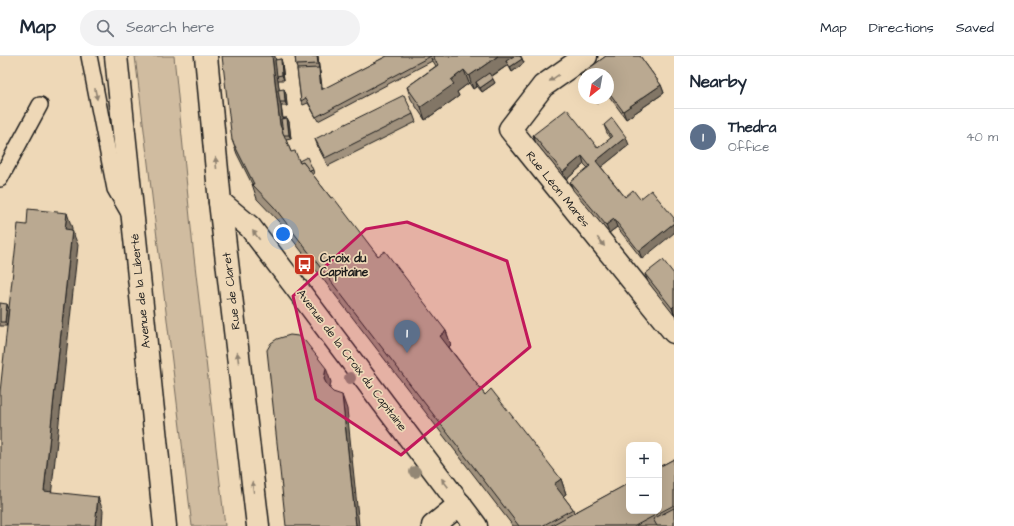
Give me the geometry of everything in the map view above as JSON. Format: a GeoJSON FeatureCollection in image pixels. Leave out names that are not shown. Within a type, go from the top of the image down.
{"type":"FeatureCollection","features":[{"type":"Feature","properties":{"kind":"street","name":"Avenue de la Liberté"},"geometry":{"type":"LineString","coordinates":[[116,56],[165,526]]}},
{"type":"Feature","properties":{"kind":"street","name":"Rue de Claret"},"geometry":{"type":"LineString","coordinates":[[206,56],[220,202],[258,526]]}},
{"type":"Feature","properties":{"kind":"street","name":"Rue Léon Marès"},"geometry":{"type":"LineString","coordinates":[[586,56],[543,86],[510,129],[674,332]]}},
{"type":"Feature","properties":{"kind":"street","name":"Avenue de la Croix du Capitaine"},"geometry":{"type":"LineString","coordinates":[[220,202],[254,233],[476,526]]}},
{"type":"Feature","properties":{"kind":"street"},"geometry":{"type":"LineString","coordinates":[[433,526],[460,504]]}},
{"type":"Feature","properties":{"kind":"lane"},"geometry":{"type":"LineString","coordinates":[[89,56],[115,189],[133,220]]}},
{"type":"Feature","properties":{"kind":"lane"},"geometry":{"type":"LineString","coordinates":[[0,179],[40,104]]}},
{"type":"Feature","properties":{"kind":"highlighted area"},"geometry":{"type":"Polygon","coordinates":[[[407,222],[507,261],[530,347],[401,455],[316,399],[293,296],[366,229],[407,222]]]}},
{"type":"Feature","properties":{"kind":"shaded area"},"geometry":{"type":"Polygon","coordinates":[[[135,56],[174,56],[193,248],[225,526],[192,526],[135,56]]]}},
{"type":"Feature","properties":{"kind":"building"},"geometry":{"type":"Polygon","coordinates":[[[222,56],[272,56],[280,125],[291,152],[295,151],[300,163],[303,162],[331,198],[333,197],[378,256],[385,251],[446,331],[440,336],[485,395],[491,389],[561,479],[554,484],[573,509],[542,526],[519,526],[274,207],[252,184],[254,184],[232,140],[222,56]]]}},
{"type":"Feature","properties":{"kind":"building"},"geometry":{"type":"Polygon","coordinates":[[[295,56],[317,56],[318,64],[296,65],[295,56]]]}},
{"type":"Feature","properties":{"kind":"building"},"geometry":{"type":"Polygon","coordinates":[[[387,56],[431,56],[316,117],[306,98],[301,101],[297,69],[319,68],[321,90],[387,56]]]}},
{"type":"Feature","properties":{"kind":"building"},"geometry":{"type":"Polygon","coordinates":[[[433,56],[498,56],[469,76],[464,70],[451,80],[454,84],[421,107],[407,87],[438,65],[433,56]]]}},
{"type":"Feature","properties":{"kind":"building"},"geometry":{"type":"Polygon","coordinates":[[[514,56],[520,56],[522,59],[510,67],[506,61],[514,56]]]}},
{"type":"Feature","properties":{"kind":"building"},"geometry":{"type":"Polygon","coordinates":[[[606,56],[640,56],[661,85],[623,111],[614,99],[614,68],[590,68],[606,56]]]}},
{"type":"Feature","properties":{"kind":"building"},"geometry":{"type":"Polygon","coordinates":[[[281,59],[282,75],[277,76],[275,60],[281,59]]]}},
{"type":"Feature","properties":{"kind":"building"},"geometry":{"type":"Polygon","coordinates":[[[489,73],[493,79],[480,88],[476,82],[489,73]]]}},
{"type":"Feature","properties":{"kind":"building"},"geometry":{"type":"Polygon","coordinates":[[[284,89],[285,102],[280,102],[278,90],[284,89]]]}},
{"type":"Feature","properties":{"kind":"building"},"geometry":{"type":"Polygon","coordinates":[[[404,95],[413,114],[325,158],[315,139],[404,95]]]}},
{"type":"Feature","properties":{"kind":"building"},"geometry":{"type":"Polygon","coordinates":[[[567,109],[598,148],[612,137],[604,125],[612,118],[626,137],[596,161],[625,197],[633,190],[640,199],[651,190],[674,218],[674,223],[639,251],[614,219],[606,225],[570,182],[590,166],[582,156],[563,172],[533,135],[567,109]]]}},
{"type":"Feature","properties":{"kind":"building"},"geometry":{"type":"Polygon","coordinates":[[[287,118],[289,135],[284,135],[281,119],[287,118]]]}},
{"type":"Feature","properties":{"kind":"building"},"geometry":{"type":"Polygon","coordinates":[[[307,157],[313,170],[310,171],[303,162],[300,163],[299,161],[307,157]]]}},
{"type":"Feature","properties":{"kind":"building"},"geometry":{"type":"Polygon","coordinates":[[[28,209],[67,213],[65,229],[72,230],[44,491],[98,497],[95,526],[0,526],[0,392],[18,224],[27,225],[28,209]]]}},
{"type":"Feature","properties":{"kind":"building"},"geometry":{"type":"Polygon","coordinates":[[[663,260],[674,274],[674,306],[672,308],[645,274],[663,260]]]}},
{"type":"Feature","properties":{"kind":"building"},"geometry":{"type":"Polygon","coordinates":[[[0,303],[7,304],[5,322],[0,322],[0,303]]]}},
{"type":"Feature","properties":{"kind":"building"},"geometry":{"type":"Polygon","coordinates":[[[290,335],[298,336],[305,341],[326,368],[324,379],[328,387],[333,392],[342,395],[356,526],[286,526],[267,350],[271,343],[277,339],[290,335]]]}},
{"type":"Feature","properties":{"kind":"building"},"geometry":{"type":"Polygon","coordinates":[[[674,459],[674,505],[662,511],[662,478],[662,465],[674,459]]]}},
{"type":"Feature","properties":{"kind":"building"},"geometry":{"type":"Polygon","coordinates":[[[626,485],[626,514],[657,514],[635,526],[550,526],[626,485]]]}},
{"type":"Feature","properties":{"kind":"building"},"geometry":{"type":"Polygon","coordinates":[[[674,508],[674,526],[657,526],[653,519],[674,508]]]}},
{"type":"Feature","properties":{"kind":"place","name":"Croix du Capitaine"},"geometry":{"type":"Point","coordinates":[304,265]}},
{"type":"Feature","properties":{"kind":"place","name":"Thedra"},"geometry":{"type":"Point","coordinates":[407,353]}}]}
